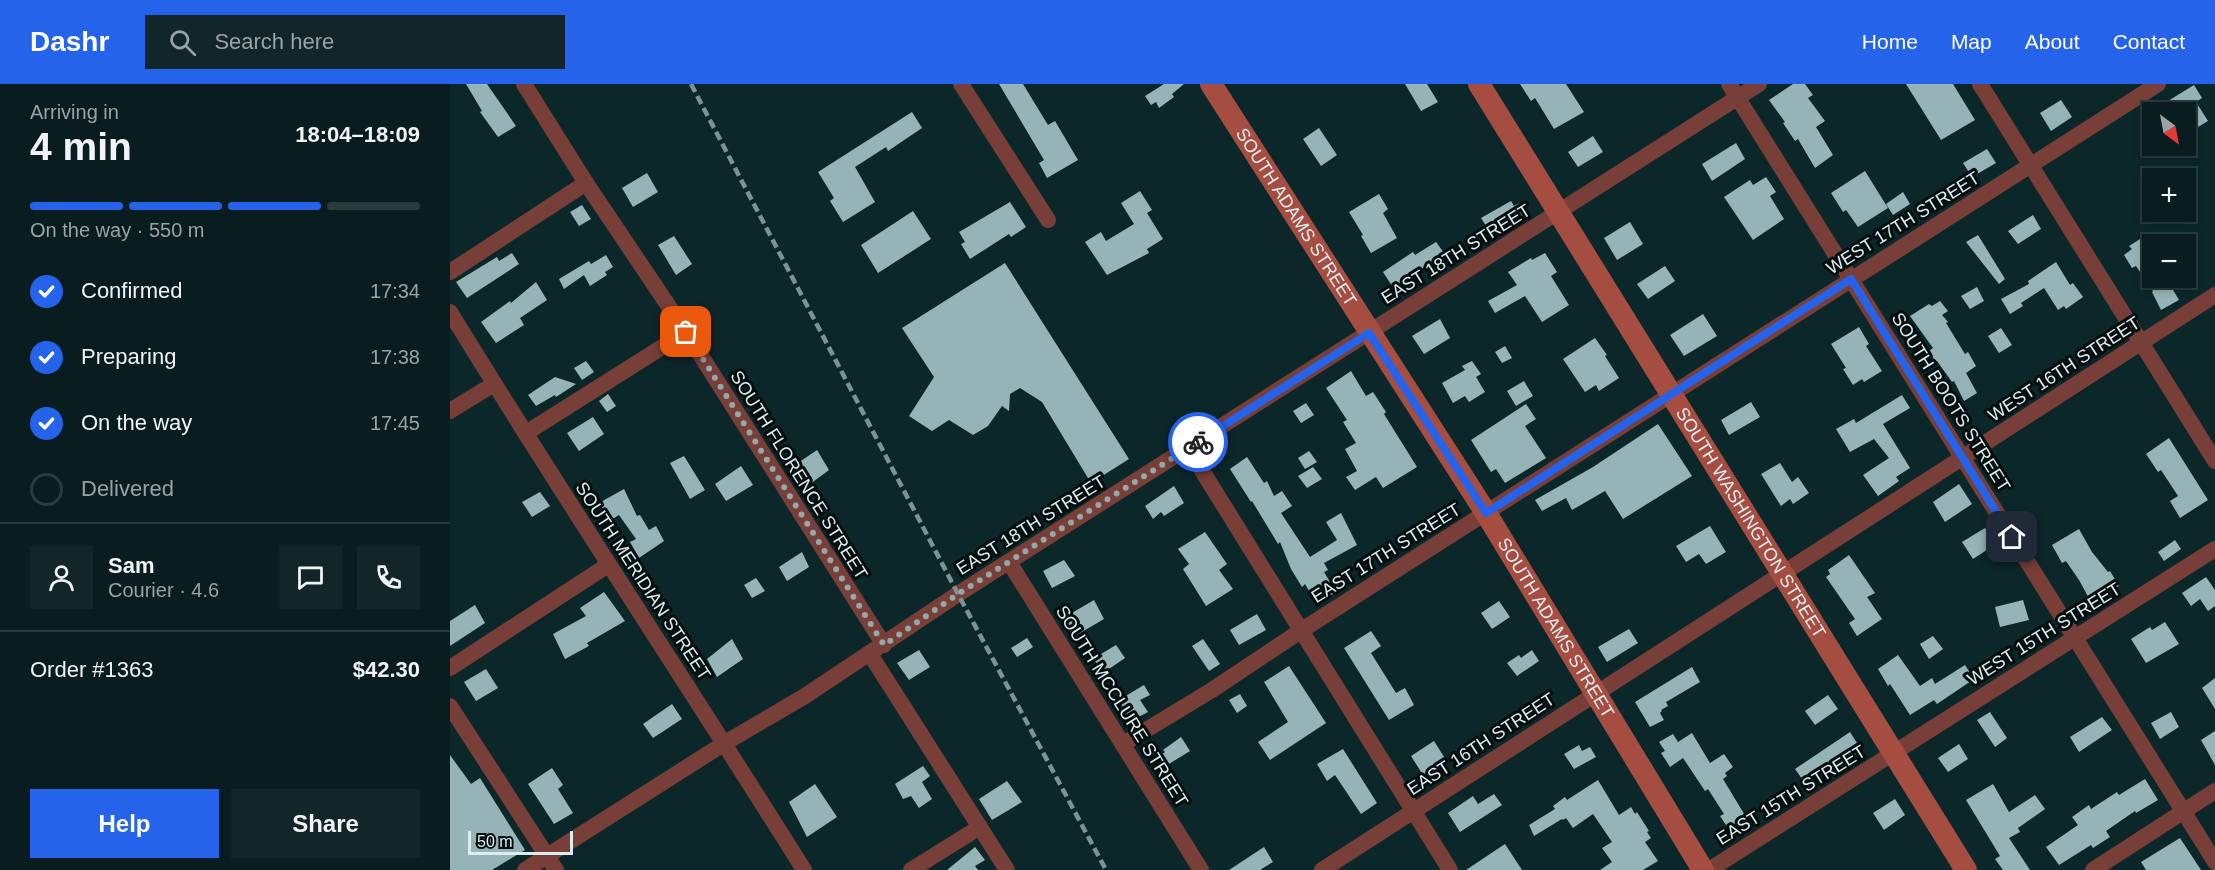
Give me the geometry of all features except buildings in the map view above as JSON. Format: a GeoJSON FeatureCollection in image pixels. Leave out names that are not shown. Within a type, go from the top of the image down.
{"type":"FeatureCollection","features":[{"type":"Feature","properties":{"kind":"main road","name":"SOUTH ADAMS STREET"},"geometry":{"type":"LineString","coordinates":[[1211,84],[1486,513],[1703,870]]}},
{"type":"Feature","properties":{"kind":"main road","name":"SOUTH WASHINGTON STREET"},"geometry":{"type":"LineString","coordinates":[[1479,84],[1670,396],[1966,870]]}},
{"type":"Feature","properties":{"kind":"street","name":"SOUTH FLORENCE STREET"},"geometry":{"type":"LineString","coordinates":[[524,84],[586,183],[686,332],[1007,870]]}},
{"type":"Feature","properties":{"kind":"street"},"geometry":{"type":"LineString","coordinates":[[961,84],[1048,220]]}},
{"type":"Feature","properties":{"kind":"street","name":"EAST 18TH STREET"},"geometry":{"type":"LineString","coordinates":[[525,870],[551,863],[725,743],[805,696],[1009,562],[1559,212],[1733,91],[1759,84]]}},
{"type":"Feature","properties":{"kind":"street"},"geometry":{"type":"LineString","coordinates":[[1980,84],[2215,461]]}},
{"type":"Feature","properties":{"kind":"street","name":"WEST 17TH STREET"},"geometry":{"type":"LineString","coordinates":[[1670,396],[2158,84]]}},
{"type":"Feature","properties":{"kind":"street","name":"SOUTH BOOTS STREET"},"geometry":{"type":"LineString","coordinates":[[1733,91],[2215,862]]}},
{"type":"Feature","properties":{"kind":"street"},"geometry":{"type":"LineString","coordinates":[[450,272],[586,183]]}},
{"type":"Feature","properties":{"kind":"street","name":"WEST 16TH STREET"},"geometry":{"type":"LineString","coordinates":[[1782,573],[2215,295]]}},
{"type":"Feature","properties":{"kind":"street","name":"SOUTH MERIDIAN STREET"},"geometry":{"type":"LineString","coordinates":[[450,312],[608,565],[725,743],[804,870]]}},
{"type":"Feature","properties":{"kind":"street"},"geometry":{"type":"LineString","coordinates":[[526,433],[686,332]]}},
{"type":"Feature","properties":{"kind":"street"},"geometry":{"type":"LineString","coordinates":[[450,411],[494,384]]}},
{"type":"Feature","properties":{"kind":"street","name":"EAST 17TH STREET"},"geometry":{"type":"LineString","coordinates":[[1123,744],[1212,690],[1302,630],[1670,396]]}},
{"type":"Feature","properties":{"kind":"street"},"geometry":{"type":"LineString","coordinates":[[1188,448],[1450,870]]}},
{"type":"Feature","properties":{"kind":"street","name":"WEST 15TH STREET"},"geometry":{"type":"LineString","coordinates":[[1894,753],[2215,549]]}},
{"type":"Feature","properties":{"kind":"street","name":"SOUTH MCCLURE STREET"},"geometry":{"type":"LineString","coordinates":[[1009,562],[1201,870]]}},
{"type":"Feature","properties":{"kind":"street"},"geometry":{"type":"LineString","coordinates":[[450,668],[608,565]]}},
{"type":"Feature","properties":{"kind":"street","name":"EAST 16TH STREET"},"geometry":{"type":"LineString","coordinates":[[1322,870],[1782,573]]}},
{"type":"Feature","properties":{"kind":"street"},"geometry":{"type":"LineString","coordinates":[[450,706],[551,863]]}},
{"type":"Feature","properties":{"kind":"street","name":"EAST 15TH STREET"},"geometry":{"type":"LineString","coordinates":[[1709,870],[1894,753]]}},
{"type":"Feature","properties":{"kind":"street"},"geometry":{"type":"LineString","coordinates":[[2093,870],[2215,791]]}},
{"type":"Feature","properties":{"kind":"street"},"geometry":{"type":"LineString","coordinates":[[911,870],[980,827]]}},
{"type":"Feature","properties":{"kind":"railway"},"geometry":{"type":"LineString","coordinates":[[691,84],[958,594],[1106,870]]}},
{"type":"Feature","properties":{"kind":"way so far"},"geometry":{"type":"LineString","coordinates":[[686,332],[884,645],[958,594],[1198,442]]}},
{"type":"Feature","properties":{"kind":"route"},"geometry":{"type":"LineString","coordinates":[[1198,442],[1369,333],[1486,513],[1851,279],[2012,537]]}}]}
